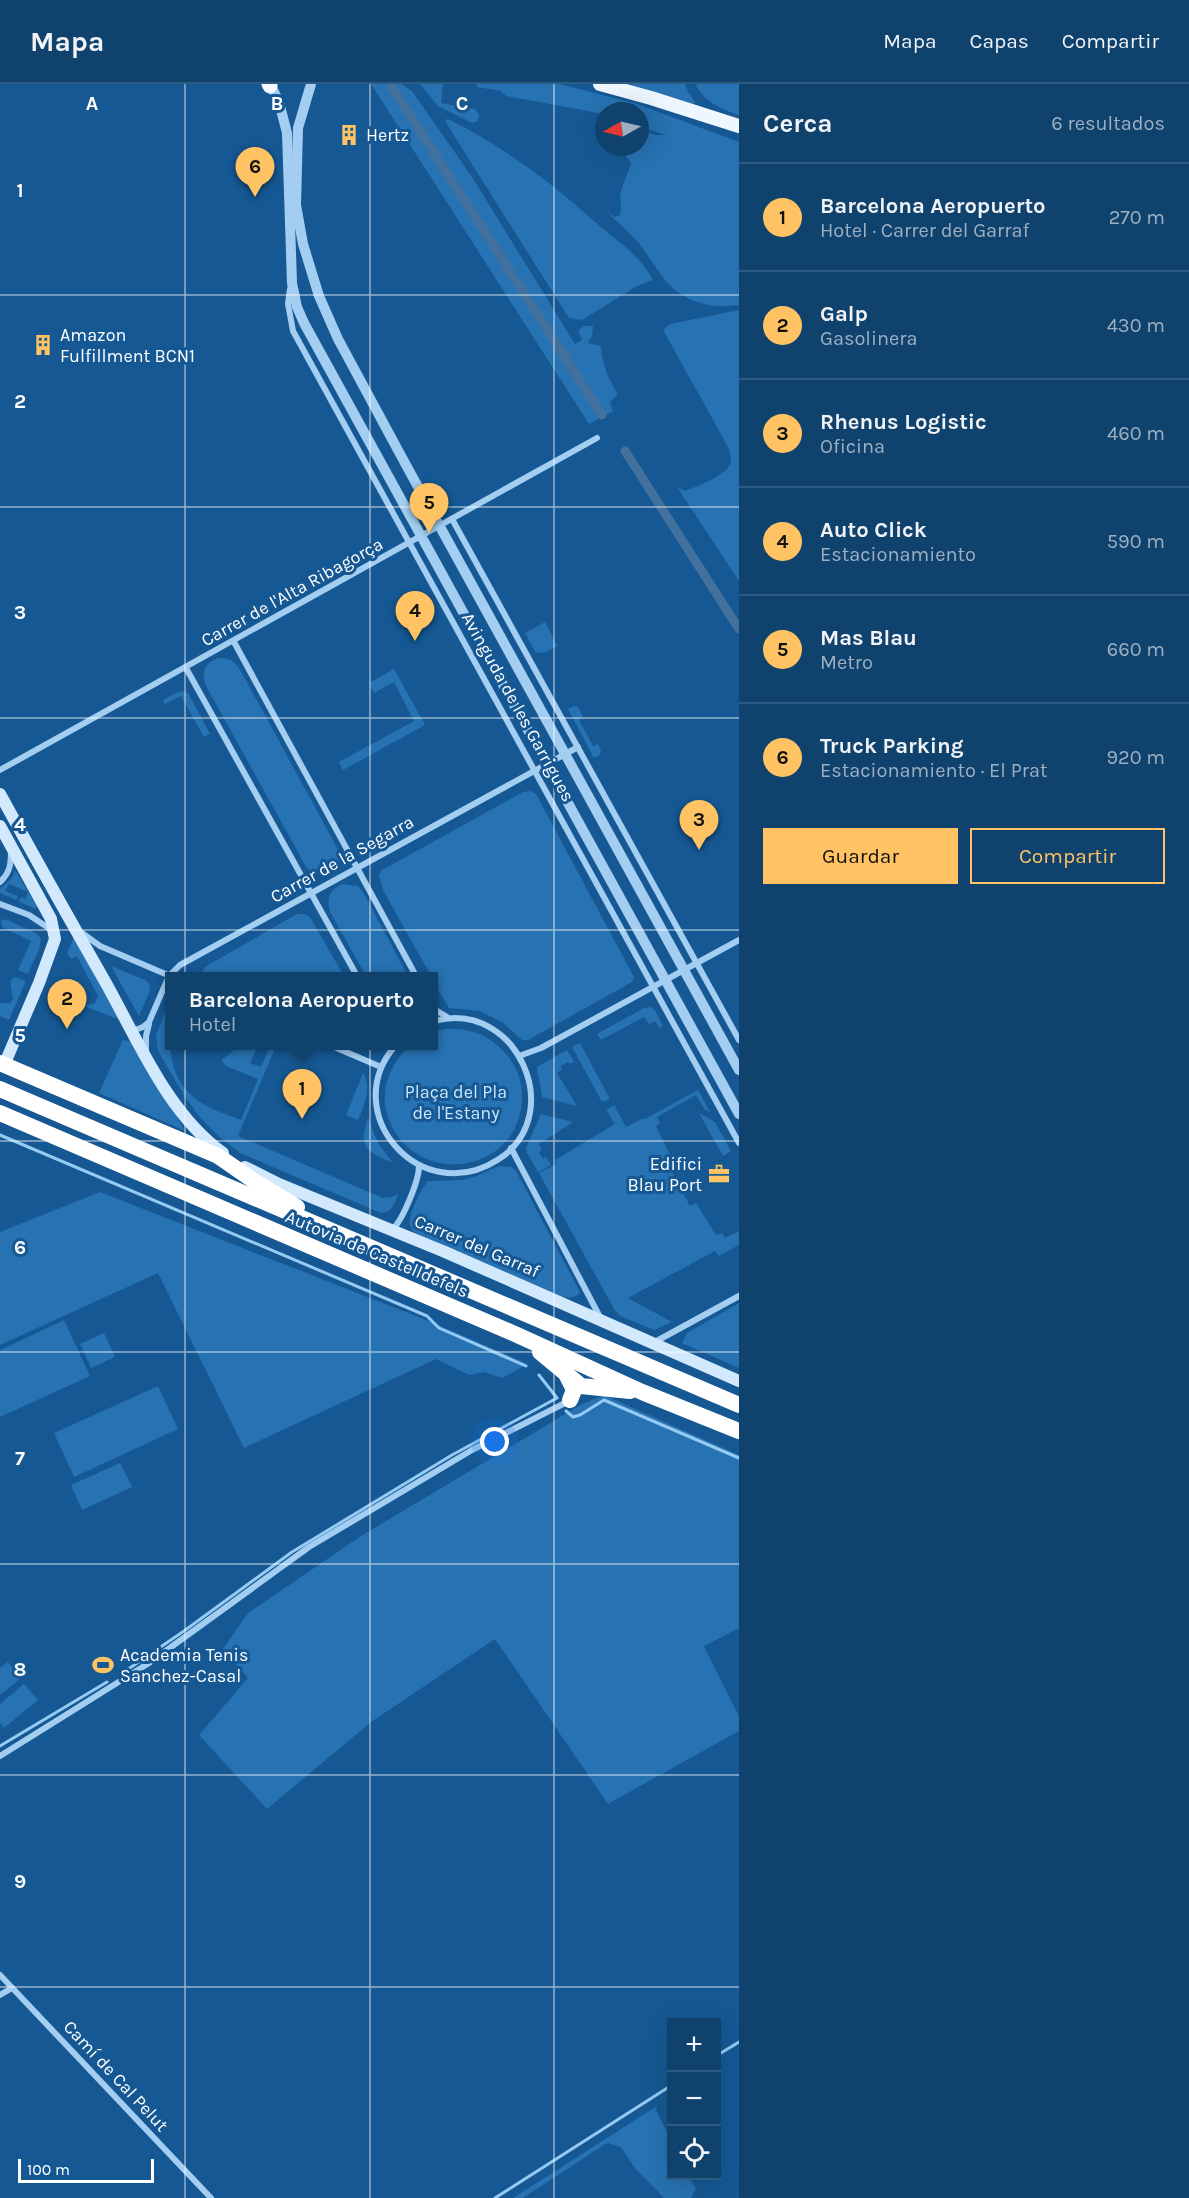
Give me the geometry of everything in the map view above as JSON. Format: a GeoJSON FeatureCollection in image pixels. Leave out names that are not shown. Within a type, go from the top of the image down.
{"type":"FeatureCollection","features":[{"type":"Feature","properties":{"kind":"highway"},"geometry":{"type":"LineString","coordinates":[[2,1062],[218,1156],[272,1192],[360,1244]]}},
{"type":"Feature","properties":{"kind":"highway","name":"Autovia de Castelldefels"},"geometry":{"type":"LineString","coordinates":[[0,1089],[739,1405]]}},
{"type":"Feature","properties":{"kind":"highway","name":"Autovia de Castelldefels"},"geometry":{"type":"LineString","coordinates":[[0,1113],[515,1334],[642,1392],[739,1431]]}},
{"type":"Feature","properties":{"kind":"highway"},"geometry":{"type":"LineString","coordinates":[[204,1138],[218,1156]]}},
{"type":"Feature","properties":{"kind":"highway"},"geometry":{"type":"LineString","coordinates":[[515,1334],[577,1384],[599,1389],[642,1392]]}},
{"type":"Feature","properties":{"kind":"highway"},"geometry":{"type":"LineString","coordinates":[[562,1371],[574,1390],[570,1400]]}},
{"type":"Feature","properties":{"kind":"highway"},"geometry":{"type":"LineString","coordinates":[[570,1400],[586,1392],[599,1389]]}},
{"type":"Feature","properties":{"kind":"main road"},"geometry":{"type":"LineString","coordinates":[[600,84],[739,126]]}},
{"type":"Feature","properties":{"kind":"main road"},"geometry":{"type":"LineString","coordinates":[[699,113],[739,132]]}},
{"type":"Feature","properties":{"kind":"main road","name":"Carrer del Garraf"},"geometry":{"type":"LineString","coordinates":[[0,794],[146,1056],[175,1104],[204,1138],[236,1162],[254,1172],[393,1229],[739,1381]]}},
{"type":"Feature","properties":{"kind":"main road"},"geometry":{"type":"LineString","coordinates":[[0,826],[48,913],[55,934],[39,983],[2,1062]]}},
{"type":"Feature","properties":{"kind":"street","name":"Avinguda de les Garrigues"},"geometry":{"type":"LineString","coordinates":[[311,84],[298,128],[296,187],[299,225],[311,274],[338,339],[739,1070]]}},
{"type":"Feature","properties":{"kind":"street","name":"Avinguda de les Garrigues"},"geometry":{"type":"LineString","coordinates":[[270,85],[279,102],[287,133],[292,283],[297,307],[304,323],[739,1114]]}},
{"type":"Feature","properties":{"kind":"street","name":"Avinguda de les Garrigues"},"geometry":{"type":"LineString","coordinates":[[292,283],[288,304],[293,331],[739,1143]]}},
{"type":"Feature","properties":{"kind":"street","name":"Carrer de l'Alta Ribagorça"},"geometry":{"type":"LineString","coordinates":[[0,770],[234,642],[597,438]]}},
{"type":"Feature","properties":{"kind":"street","name":"Avinguda de les Garrigues"},"geometry":{"type":"LineString","coordinates":[[452,519],[739,1040]]}},
{"type":"Feature","properties":{"kind":"street"},"geometry":{"type":"LineString","coordinates":[[234,642],[414,972]]}},
{"type":"Feature","properties":{"kind":"street"},"geometry":{"type":"LineString","coordinates":[[186,668],[355,972]]}},
{"type":"Feature","properties":{"kind":"street","name":"Carrer de la Segarra"},"geometry":{"type":"LineString","coordinates":[[173,972],[180,965],[578,747]]}},
{"type":"Feature","properties":{"kind":"street"},"geometry":{"type":"LineString","coordinates":[[0,882],[10,867],[10,844]]}},
{"type":"Feature","properties":{"kind":"street"},"geometry":{"type":"LineString","coordinates":[[0,904],[43,923],[55,934]]}},
{"type":"Feature","properties":{"kind":"street"},"geometry":{"type":"LineString","coordinates":[[76,930],[100,945],[165,974]]}},
{"type":"Feature","properties":{"kind":"street"},"geometry":{"type":"LineString","coordinates":[[519,1056],[541,1048],[739,939]]}},
{"type":"Feature","properties":{"kind":"street","name":"Carrer de la Segarra"},"geometry":{"type":"LineString","coordinates":[[146,1056],[149,1022],[165,985]]}},
{"type":"Feature","properties":{"kind":"street"},"geometry":{"type":"LineString","coordinates":[[438,1012],[450,1018]]}},
{"type":"Feature","properties":{"kind":"street"},"geometry":{"type":"LineString","coordinates":[[390,1050],[381,1067],[376,1100],[379,1118],[388,1138],[400,1152],[419,1166],[449,1174],[474,1171],[487,1166],[511,1148],[526,1125],[531,1101],[529,1077],[512,1044],[502,1035],[483,1024],[464,1018],[438,1020]]}},
{"type":"Feature","properties":{"kind":"street"},"geometry":{"type":"LineString","coordinates":[[132,1031],[149,1022]]}},
{"type":"Feature","properties":{"kind":"street"},"geometry":{"type":"LineString","coordinates":[[341,1050],[381,1067]]}},
{"type":"Feature","properties":{"kind":"street"},"geometry":{"type":"LineString","coordinates":[[511,1148],[602,1320]]}},
{"type":"Feature","properties":{"kind":"street"},"geometry":{"type":"LineString","coordinates":[[393,1229],[418,1176],[419,1166]]}},
{"type":"Feature","properties":{"kind":"street"},"geometry":{"type":"LineString","coordinates":[[652,1343],[739,1296]]}},
{"type":"Feature","properties":{"kind":"street"},"geometry":{"type":"LineString","coordinates":[[0,1756],[149,1663],[309,1547],[472,1450],[570,1400]]}},
{"type":"Feature","properties":{"kind":"street","name":"Camí de Cal Pelut"},"geometry":{"type":"LineString","coordinates":[[0,1975],[211,2198]]}},
{"type":"Feature","properties":{"kind":"street"},"geometry":{"type":"LineString","coordinates":[[0,1995],[12,1988]]}},
{"type":"Feature","properties":{"kind":"green space"},"geometry":{"type":"Polygon","coordinates":[[[371,84],[402,84],[412,91],[472,177],[575,344],[582,340],[578,330],[584,326],[593,326],[592,336],[588,343],[601,346],[606,371],[618,394],[610,402],[613,411],[589,424],[371,84]]]}},
{"type":"Feature","properties":{"kind":"green space"},"geometry":{"type":"Polygon","coordinates":[[[420,84],[443,84],[441,103],[475,109],[479,115],[478,121],[472,123],[438,106],[420,84]]]}},
{"type":"Feature","properties":{"kind":"green space"},"geometry":{"type":"Polygon","coordinates":[[[477,84],[560,84],[629,102],[595,102],[595,112],[506,96],[501,91],[477,87],[477,84]]]}},
{"type":"Feature","properties":{"kind":"green space"},"geometry":{"type":"Polygon","coordinates":[[[622,84],[685,84],[695,102],[694,105],[622,84]]]}},
{"type":"Feature","properties":{"kind":"green space"},"geometry":{"type":"Polygon","coordinates":[[[695,84],[739,84],[739,115],[714,104],[695,84]]]}},
{"type":"Feature","properties":{"kind":"green space"},"geometry":{"type":"Polygon","coordinates":[[[649,108],[739,142],[739,305],[710,305],[682,295],[663,277],[637,241],[607,212],[615,217],[620,215],[620,193],[631,164],[626,156],[649,156],[649,133],[667,135],[649,130],[649,108]]]}},
{"type":"Feature","properties":{"kind":"green space"},"geometry":{"type":"Polygon","coordinates":[[[448,119],[506,153],[543,179],[634,255],[653,280],[637,286],[582,320],[569,318],[451,131],[445,120],[448,119]]]}},
{"type":"Feature","properties":{"kind":"green space"},"geometry":{"type":"Polygon","coordinates":[[[739,310],[739,581],[677,487],[685,491],[712,479],[725,471],[731,458],[728,447],[663,330],[670,324],[739,310]]]}},
{"type":"Feature","properties":{"kind":"green space"},"geometry":{"type":"Polygon","coordinates":[[[545,622],[557,646],[546,652],[536,653],[525,633],[545,622]]]}},
{"type":"Feature","properties":{"kind":"green space"},"geometry":{"type":"Polygon","coordinates":[[[219,658],[233,661],[242,673],[340,853],[337,866],[333,871],[322,875],[316,874],[305,865],[205,684],[206,667],[210,662],[219,658]]]}},
{"type":"Feature","properties":{"kind":"green space"},"geometry":{"type":"Polygon","coordinates":[[[394,669],[425,725],[343,770],[339,762],[414,721],[394,682],[374,693],[369,683],[394,669]]]}},
{"type":"Feature","properties":{"kind":"green space"},"geometry":{"type":"Polygon","coordinates":[[[184,691],[188,693],[210,734],[204,737],[181,696],[165,704],[163,700],[184,691]]]}},
{"type":"Feature","properties":{"kind":"green space"},"geometry":{"type":"Polygon","coordinates":[[[578,707],[583,717],[579,720],[593,746],[598,744],[601,751],[600,755],[594,758],[568,709],[578,707]]]}},
{"type":"Feature","properties":{"kind":"green space"},"geometry":{"type":"Polygon","coordinates":[[[530,791],[536,794],[634,977],[632,982],[528,1040],[522,1040],[503,1023],[480,1011],[449,1008],[438,990],[438,972],[429,972],[383,890],[379,875],[382,870],[523,792],[530,791]]]}},
{"type":"Feature","properties":{"kind":"green space"},"geometry":{"type":"Polygon","coordinates":[[[15,870],[37,906],[36,909],[19,902],[21,897],[25,899],[28,892],[9,884],[5,891],[18,896],[16,900],[0,893],[0,889],[12,878],[15,870]]]}},
{"type":"Feature","properties":{"kind":"green space"},"geometry":{"type":"Polygon","coordinates":[[[342,884],[358,886],[406,972],[364,972],[330,912],[328,903],[334,889],[342,884]]]}},
{"type":"Feature","properties":{"kind":"green space"},"geometry":{"type":"Polygon","coordinates":[[[297,914],[305,914],[310,917],[342,972],[202,972],[205,967],[297,914]]]}},
{"type":"Feature","properties":{"kind":"green space"},"geometry":{"type":"Polygon","coordinates":[[[5,919],[36,933],[41,939],[28,974],[18,970],[31,941],[2,927],[1,921],[5,919]]]}},
{"type":"Feature","properties":{"kind":"green space"},"geometry":{"type":"Polygon","coordinates":[[[74,936],[120,1020],[84,1006],[95,1003],[98,996],[77,956],[71,959],[67,954],[74,936]]]}},
{"type":"Feature","properties":{"kind":"green space"},"geometry":{"type":"Polygon","coordinates":[[[111,966],[145,980],[150,985],[139,1016],[111,966]]]}},
{"type":"Feature","properties":{"kind":"green space"},"geometry":{"type":"Polygon","coordinates":[[[14,977],[26,981],[9,1020],[0,1016],[0,1003],[10,1003],[13,999],[10,982],[14,977]]]}},
{"type":"Feature","properties":{"kind":"green space"},"geometry":{"type":"Polygon","coordinates":[[[644,1008],[654,1009],[663,1026],[660,1028],[655,1021],[649,1024],[644,1017],[601,1040],[597,1034],[644,1008]]]}},
{"type":"Feature","properties":{"kind":"green space"},"geometry":{"type":"Polygon","coordinates":[[[165,1012],[165,1050],[170,1050],[172,1062],[184,1088],[195,1099],[241,1120],[258,1079],[226,1066],[221,1060],[235,1050],[256,1050],[250,1063],[261,1067],[268,1050],[274,1050],[238,1136],[383,1198],[398,1194],[391,1209],[381,1213],[240,1153],[216,1134],[185,1097],[158,1051],[156,1035],[165,1012]]]}},
{"type":"Feature","properties":{"kind":"green space","name":"Plaça del Pla de l'Estany"},"geometry":{"type":"Polygon","coordinates":[[[438,1030],[465,1030],[488,1038],[501,1048],[514,1065],[522,1088],[522,1101],[516,1126],[503,1145],[485,1157],[464,1164],[442,1163],[420,1156],[402,1142],[386,1110],[387,1080],[396,1062],[406,1050],[438,1050],[438,1030]]]}},
{"type":"Feature","properties":{"kind":"green space"},"geometry":{"type":"Polygon","coordinates":[[[123,1040],[134,1042],[185,1131],[99,1093],[123,1040]]]}},
{"type":"Feature","properties":{"kind":"green space"},"geometry":{"type":"Polygon","coordinates":[[[580,1043],[610,1099],[602,1102],[572,1047],[580,1043]]]}},
{"type":"Feature","properties":{"kind":"green space"},"geometry":{"type":"Polygon","coordinates":[[[567,1050],[574,1062],[561,1066],[562,1069],[557,1073],[577,1106],[542,1097],[537,1067],[567,1050]]]}},
{"type":"Feature","properties":{"kind":"green space"},"geometry":{"type":"Polygon","coordinates":[[[363,1073],[367,1091],[358,1120],[346,1115],[363,1073]]]}},
{"type":"Feature","properties":{"kind":"green space"},"geometry":{"type":"Polygon","coordinates":[[[698,1090],[710,1112],[705,1110],[696,1095],[657,1117],[660,1123],[656,1126],[673,1161],[668,1164],[690,1206],[696,1203],[716,1235],[722,1233],[725,1238],[739,1231],[739,1245],[719,1256],[715,1251],[628,1298],[672,1322],[654,1330],[620,1316],[614,1309],[539,1173],[556,1164],[555,1160],[615,1124],[606,1110],[614,1105],[626,1127],[698,1090]]]}},
{"type":"Feature","properties":{"kind":"green space"},"geometry":{"type":"Polygon","coordinates":[[[699,1113],[715,1122],[731,1151],[723,1156],[699,1113]]]}},
{"type":"Feature","properties":{"kind":"green space"},"geometry":{"type":"Polygon","coordinates":[[[541,1114],[573,1122],[539,1144],[542,1150],[539,1152],[543,1159],[546,1157],[551,1165],[538,1172],[526,1148],[541,1114]]]}},
{"type":"Feature","properties":{"kind":"green space"},"geometry":{"type":"Polygon","coordinates":[[[368,1118],[378,1143],[393,1163],[367,1148],[364,1136],[368,1118]]]}},
{"type":"Feature","properties":{"kind":"green space"},"geometry":{"type":"Polygon","coordinates":[[[499,1166],[511,1167],[516,1171],[580,1292],[576,1296],[562,1297],[415,1233],[411,1228],[413,1209],[428,1181],[461,1180],[499,1166]]]}},
{"type":"Feature","properties":{"kind":"green space"},"geometry":{"type":"Polygon","coordinates":[[[100,1192],[434,1323],[528,1364],[502,1378],[484,1372],[469,1375],[436,1359],[244,1448],[158,1273],[0,1345],[0,1232],[100,1192]]]}},
{"type":"Feature","properties":{"kind":"green space"},"geometry":{"type":"Polygon","coordinates":[[[739,1303],[739,1368],[682,1343],[687,1333],[739,1303]]]}},
{"type":"Feature","properties":{"kind":"green space"},"geometry":{"type":"Polygon","coordinates":[[[64,1320],[90,1376],[0,1417],[0,1350],[64,1320]]]}},
{"type":"Feature","properties":{"kind":"green space"},"geometry":{"type":"Polygon","coordinates":[[[104,1333],[115,1357],[91,1368],[80,1344],[104,1333]]]}},
{"type":"Feature","properties":{"kind":"green space"},"geometry":{"type":"Polygon","coordinates":[[[158,1386],[178,1429],[74,1477],[54,1433],[158,1386]]]}},
{"type":"Feature","properties":{"kind":"green space"},"geometry":{"type":"Polygon","coordinates":[[[604,1395],[739,1455],[739,1628],[704,1646],[739,1716],[739,1731],[608,1804],[495,1639],[371,1722],[267,1809],[199,1735],[248,1678],[223,1649],[248,1613],[361,1536],[582,1404],[604,1395]]]}},
{"type":"Feature","properties":{"kind":"green space"},"geometry":{"type":"Polygon","coordinates":[[[120,1463],[132,1487],[82,1510],[71,1485],[120,1463]]]}},
{"type":"Feature","properties":{"kind":"green space"},"geometry":{"type":"Polygon","coordinates":[[[8,1662],[21,1678],[0,1695],[0,1668],[8,1662]]]}},
{"type":"Feature","properties":{"kind":"green space"},"geometry":{"type":"Polygon","coordinates":[[[24,1684],[38,1700],[4,1728],[0,1723],[0,1704],[24,1684]]]}},
{"type":"Feature","properties":{"kind":"green space"},"geometry":{"type":"Polygon","coordinates":[[[657,2106],[656,2110],[667,2132],[667,2180],[691,2180],[696,2189],[691,2198],[664,2198],[634,2167],[621,2147],[607,2143],[523,2198],[513,2198],[657,2106]]]}},
{"type":"Feature","properties":{"kind":"waterway"},"geometry":{"type":"LineString","coordinates":[[390,84],[602,415]]}},
{"type":"Feature","properties":{"kind":"waterway"},"geometry":{"type":"LineString","coordinates":[[625,451],[739,629]]}},
{"type":"Feature","properties":{"kind":"waterway"},"geometry":{"type":"LineString","coordinates":[[0,1135],[427,1316],[439,1328],[526,1366]]}},
{"type":"Feature","properties":{"kind":"waterway"},"geometry":{"type":"LineString","coordinates":[[124,1672],[292,1552],[452,1455],[557,1398],[539,1375]]}},
{"type":"Feature","properties":{"kind":"waterway"},"geometry":{"type":"LineString","coordinates":[[566,1411],[573,1417],[580,1415],[604,1400],[739,1458]]}},
{"type":"Feature","properties":{"kind":"waterway"},"geometry":{"type":"LineString","coordinates":[[0,1746],[107,1682]]}},
{"type":"Feature","properties":{"kind":"waterway"},"geometry":{"type":"LineString","coordinates":[[721,2053],[739,2042]]}},
{"type":"Feature","properties":{"kind":"waterway"},"geometry":{"type":"LineString","coordinates":[[495,2198],[667,2088]]}},
{"type":"Feature","properties":{"kind":"place","name":"Hertz"},"geometry":{"type":"Point","coordinates":[349,135]}},
{"type":"Feature","properties":{"kind":"place","name":"Truck Parking"},"geometry":{"type":"Point","coordinates":[255,197]}},
{"type":"Feature","properties":{"kind":"place","name":"Amazon Fulfillment BCN1"},"geometry":{"type":"Point","coordinates":[43,345]}},
{"type":"Feature","properties":{"kind":"place","name":"Mas Blau"},"geometry":{"type":"Point","coordinates":[429,533]}},
{"type":"Feature","properties":{"kind":"place","name":"Auto Click"},"geometry":{"type":"Point","coordinates":[415,641]}},
{"type":"Feature","properties":{"kind":"place","name":"Rhenus Logistic"},"geometry":{"type":"Point","coordinates":[699,850]}},
{"type":"Feature","properties":{"kind":"place","name":"Galp"},"geometry":{"type":"Point","coordinates":[67,1029]}},
{"type":"Feature","properties":{"kind":"place","name":"Barcelona Aeropuerto"},"geometry":{"type":"Point","coordinates":[302,1119]}},
{"type":"Feature","properties":{"kind":"place","name":"Edifici Blau Port"},"geometry":{"type":"Point","coordinates":[719,1174]}},
{"type":"Feature","properties":{"kind":"place","name":"Academia Tenis Sanchez-Casal"},"geometry":{"type":"Point","coordinates":[103,1665]}}]}
